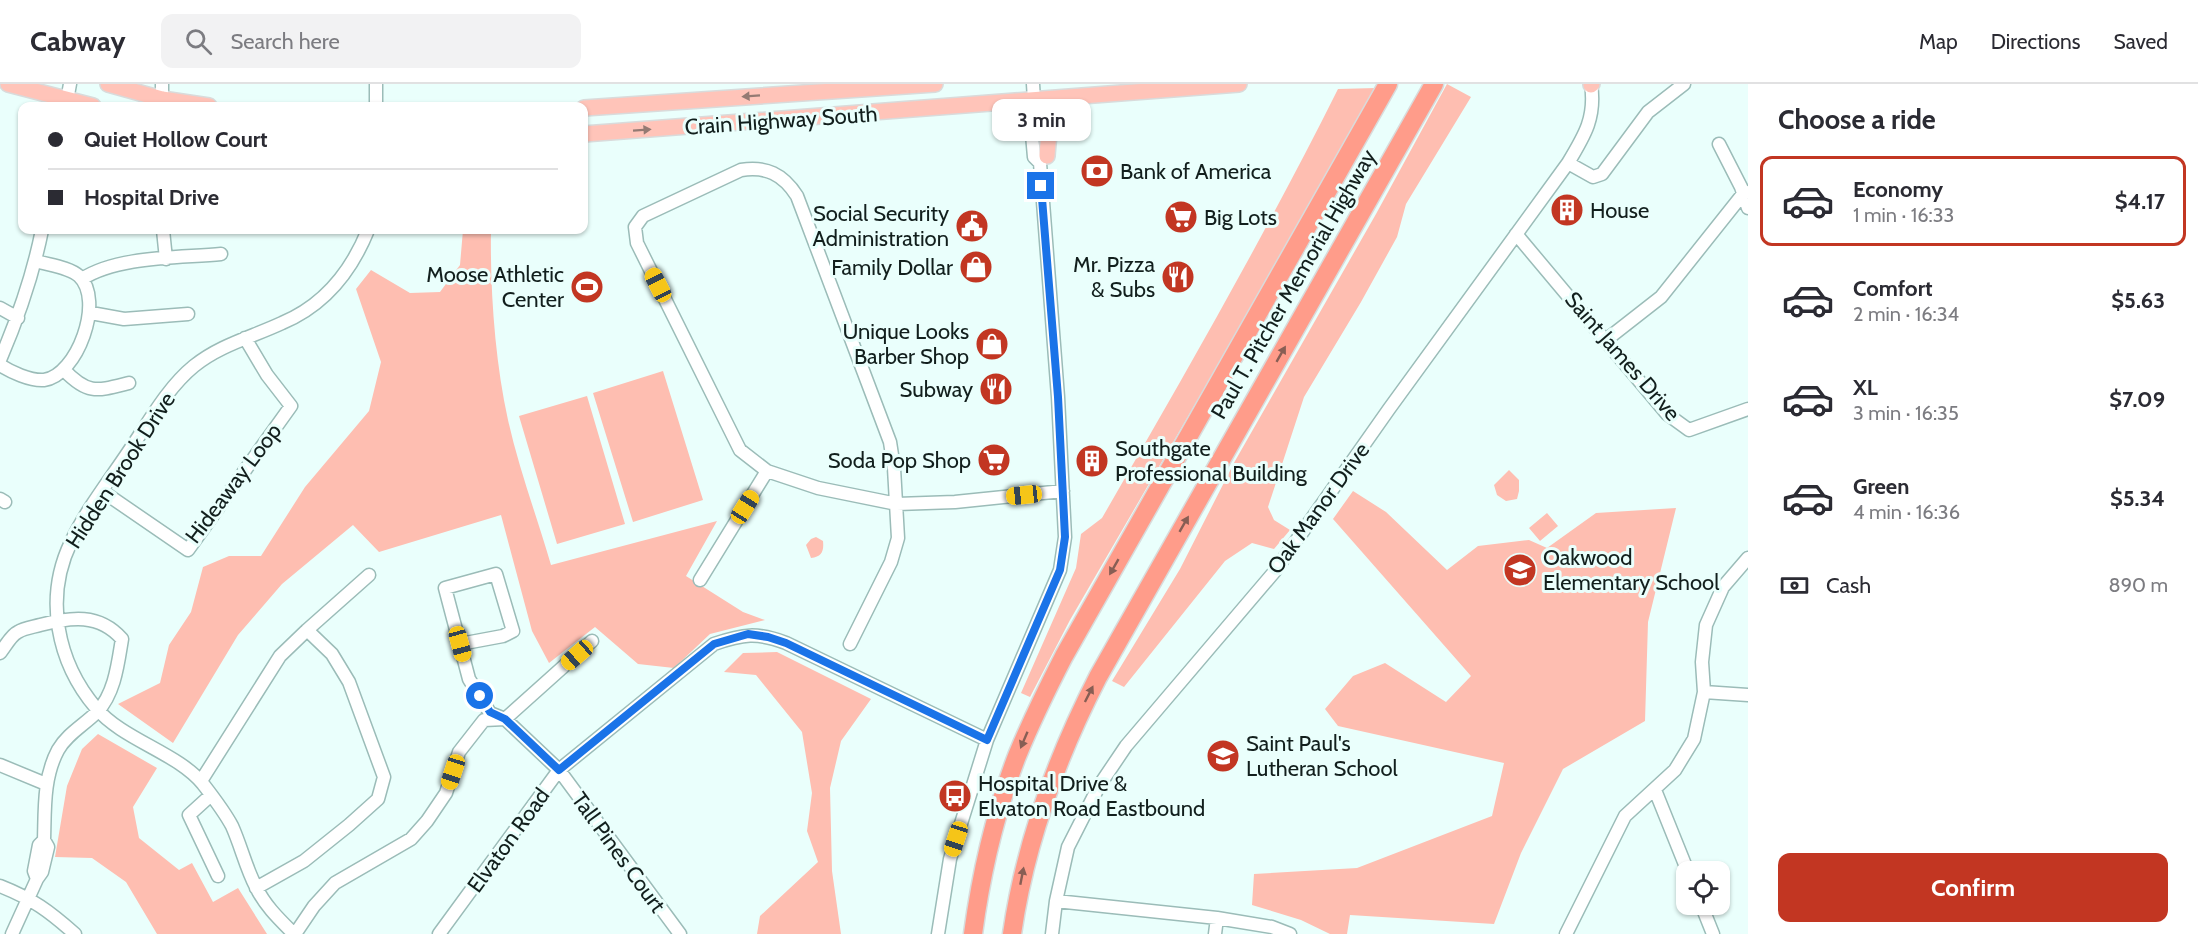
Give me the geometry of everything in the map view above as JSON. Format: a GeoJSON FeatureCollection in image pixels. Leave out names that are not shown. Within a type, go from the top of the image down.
{"type":"FeatureCollection","features":[{"type":"Feature","properties":{"kind":"highway","name":"Paul T. Pitcher Memorial Highway"},"geometry":{"type":"LineString","coordinates":[[973,934],[987,857],[1000,808],[1033,718],[1064,656],[1385,90]]}},
{"type":"Feature","properties":{"kind":"highway","name":"Paul T. Pitcher Memorial Highway"},"geometry":{"type":"LineString","coordinates":[[1012,934],[1029,848],[1055,768],[1072,728],[1098,677],[1430,90]]}},
{"type":"Feature","properties":{"kind":"main road"},"geometry":{"type":"LineString","coordinates":[[8,84],[81,102]]}},
{"type":"Feature","properties":{"kind":"main road"},"geometry":{"type":"LineString","coordinates":[[108,84],[162,92],[196,102]]}},
{"type":"Feature","properties":{"kind":"main road","name":"Crain Highway South"},"geometry":{"type":"LineString","coordinates":[[588,108],[935,84]]}},
{"type":"Feature","properties":{"kind":"main road","name":"Crain Highway South"},"geometry":{"type":"LineString","coordinates":[[588,134],[935,109],[979,104],[1033,92],[1079,96],[1239,84]]}},
{"type":"Feature","properties":{"kind":"main road"},"geometry":{"type":"LineString","coordinates":[[1043,160],[1050,125],[1054,117],[1069,101],[1079,96]]}},
{"type":"Feature","properties":{"kind":"street"},"geometry":{"type":"LineString","coordinates":[[376,84],[376,102]]}},
{"type":"Feature","properties":{"kind":"street"},"geometry":{"type":"LineString","coordinates":[[935,84],[935,109]]}},
{"type":"Feature","properties":{"kind":"street","name":"Oak Manor Drive"},"geometry":{"type":"LineString","coordinates":[[1052,934],[1056,901],[1068,847],[1099,786],[1126,746],[1275,571],[1568,163],[1589,123],[1592,112],[1591,84]]}},
{"type":"Feature","properties":{"kind":"street"},"geometry":{"type":"LineString","coordinates":[[1568,163],[1593,177],[1602,174],[1648,112],[1684,84]]}},
{"type":"Feature","properties":{"kind":"street"},"geometry":{"type":"LineString","coordinates":[[938,934],[950,859],[987,740],[1060,570],[1065,537],[1043,160],[1034,157],[1030,112],[1033,92]]}},
{"type":"Feature","properties":{"kind":"street"},"geometry":{"type":"LineString","coordinates":[[1719,144],[1746,193],[1748,208]]}},
{"type":"Feature","properties":{"kind":"street"},"geometry":{"type":"LineString","coordinates":[[850,644],[891,562],[898,538],[897,504],[890,442],[796,196],[788,183],[773,173],[757,168],[741,170],[644,216],[635,227],[637,243],[740,450],[767,471],[818,488],[897,504],[955,502],[1063,491]]}},
{"type":"Feature","properties":{"kind":"street"},"geometry":{"type":"LineString","coordinates":[[1606,340],[1661,297],[1746,193]]}},
{"type":"Feature","properties":{"kind":"street"},"geometry":{"type":"LineString","coordinates":[[0,360],[18,318],[36,261],[41,234]]}},
{"type":"Feature","properties":{"kind":"street"},"geometry":{"type":"LineString","coordinates":[[163,234],[166,259]]}},
{"type":"Feature","properties":{"kind":"street","name":"Hidden Brook Drive"},"geometry":{"type":"LineString","coordinates":[[295,934],[279,920],[256,888],[231,826],[201,781],[116,726],[98,711],[82,691],[66,658],[56,621],[57,587],[63,562],[81,523],[177,382],[210,355],[282,324],[315,306],[345,275],[366,234]]}},
{"type":"Feature","properties":{"kind":"street","name":"Saint James Drive"},"geometry":{"type":"LineString","coordinates":[[1516,234],[1667,414],[1689,430],[1748,409]]}},
{"type":"Feature","properties":{"kind":"street"},"geometry":{"type":"LineString","coordinates":[[82,279],[108,266],[220,254]]}},
{"type":"Feature","properties":{"kind":"street"},"geometry":{"type":"LineString","coordinates":[[0,365],[34,379],[44,380],[64,370],[74,357],[91,313],[90,299],[82,279],[71,271],[36,261]]}},
{"type":"Feature","properties":{"kind":"street"},"geometry":{"type":"LineString","coordinates":[[0,308],[18,318]]}},
{"type":"Feature","properties":{"kind":"street"},"geometry":{"type":"LineString","coordinates":[[91,313],[124,319],[188,314]]}},
{"type":"Feature","properties":{"kind":"street","name":"Hideaway Loop"},"geometry":{"type":"LineString","coordinates":[[102,491],[188,549],[291,406],[267,375],[245,338]]}},
{"type":"Feature","properties":{"kind":"street"},"geometry":{"type":"LineString","coordinates":[[64,370],[77,384],[90,389],[98,390],[129,383]]}},
{"type":"Feature","properties":{"kind":"street"},"geometry":{"type":"LineString","coordinates":[[700,580],[767,471]]}},
{"type":"Feature","properties":{"kind":"street"},"geometry":{"type":"LineString","coordinates":[[1566,934],[1626,816],[1675,770],[1694,739],[1704,692],[1702,662],[1706,625],[1723,586],[1748,558]]}},
{"type":"Feature","properties":{"kind":"street","name":"Tall Pines Court"},"geometry":{"type":"LineString","coordinates":[[460,644],[503,636],[513,631],[496,574],[445,588],[469,678],[490,712],[505,719],[559,770],[680,934]]}},
{"type":"Feature","properties":{"kind":"street"},"geometry":{"type":"LineString","coordinates":[[201,781],[280,656],[369,576]]}},
{"type":"Feature","properties":{"kind":"street"},"geometry":{"type":"LineString","coordinates":[[0,653],[16,632],[56,621],[78,618],[93,620],[113,629],[122,639],[113,684],[98,711],[75,729],[58,750],[46,784],[45,840],[48,847],[42,872],[12,934]]}},
{"type":"Feature","properties":{"kind":"street"},"geometry":{"type":"LineString","coordinates":[[256,888],[304,861],[349,825],[378,799],[384,777],[349,682],[332,654],[307,630]]}},
{"type":"Feature","properties":{"kind":"street","name":"Elvaton Road"},"geometry":{"type":"LineString","coordinates":[[439,934],[559,770],[714,644],[748,634],[786,643],[987,740]]}},
{"type":"Feature","properties":{"kind":"street"},"geometry":{"type":"LineString","coordinates":[[295,934],[314,906],[335,883],[411,840],[446,793],[459,752],[484,720],[505,719],[592,641]]}},
{"type":"Feature","properties":{"kind":"street"},"geometry":{"type":"LineString","coordinates":[[1704,692],[1748,695]]}},
{"type":"Feature","properties":{"kind":"street"},"geometry":{"type":"LineString","coordinates":[[0,765],[46,784]]}},
{"type":"Feature","properties":{"kind":"street"},"geometry":{"type":"LineString","coordinates":[[1655,790],[1684,861]]}},
{"type":"Feature","properties":{"kind":"street"},"geometry":{"type":"LineString","coordinates":[[212,795],[189,814],[218,876]]}},
{"type":"Feature","properties":{"kind":"street"},"geometry":{"type":"LineString","coordinates":[[0,886],[28,897],[47,909],[75,934]]}},
{"type":"Feature","properties":{"kind":"street"},"geometry":{"type":"LineString","coordinates":[[1056,901],[1217,918],[1272,927],[1290,934]]}},
{"type":"Feature","properties":{"kind":"street"},"geometry":{"type":"LineString","coordinates":[[1705,915],[1713,934]]}},
{"type":"Feature","properties":{"kind":"street"},"geometry":{"type":"LineString","coordinates":[[1215,934],[1217,918]]}},
{"type":"Feature","properties":{"kind":"shaded area"},"geometry":{"type":"Polygon","coordinates":[[[1447,84],[1471,97],[1406,204],[1397,237],[1304,397],[1268,507],[1274,520],[1290,530],[1274,549],[1252,543],[1225,561],[1124,687],[1112,681],[1180,569],[1235,461],[1376,214],[1447,84]]]}},
{"type":"Feature","properties":{"kind":"shaded area"},"geometry":{"type":"Polygon","coordinates":[[[1376,88],[1070,620],[1030,697],[1021,693],[1076,568],[1081,534],[1102,518],[1253,251],[1338,89],[1376,88]]]}},
{"type":"Feature","properties":{"kind":"shaded area"},"geometry":{"type":"Polygon","coordinates":[[[463,234],[491,234],[494,325],[503,397],[517,457],[551,565],[717,521],[686,576],[743,612],[765,620],[710,634],[674,668],[638,664],[595,627],[549,663],[532,631],[501,515],[379,552],[353,525],[282,584],[238,635],[173,743],[118,704],[160,683],[169,645],[191,612],[203,567],[229,556],[261,556],[305,487],[369,411],[381,362],[356,289],[371,270],[410,293],[440,292],[460,265],[463,234]]]}},
{"type":"Feature","properties":{"kind":"shaded area"},"geometry":{"type":"Polygon","coordinates":[[[663,371],[703,500],[633,522],[593,393],[663,371]]]}},
{"type":"Feature","properties":{"kind":"shaded area"},"geometry":{"type":"Polygon","coordinates":[[[587,396],[625,524],[557,544],[519,416],[587,396]]]}},
{"type":"Feature","properties":{"kind":"shaded area"},"geometry":{"type":"Polygon","coordinates":[[[1509,470],[1519,480],[1519,491],[1517,499],[1506,501],[1497,495],[1494,485],[1509,470]]]}},
{"type":"Feature","properties":{"kind":"shaded area"},"geometry":{"type":"Polygon","coordinates":[[[1353,491],[1386,512],[1447,570],[1478,546],[1529,540],[1547,548],[1596,513],[1676,508],[1648,622],[1645,721],[1563,769],[1521,853],[1494,924],[1350,915],[1347,934],[1330,934],[1301,920],[1252,905],[1254,874],[1357,868],[1492,816],[1504,763],[1338,726],[1325,709],[1353,676],[1385,663],[1446,702],[1471,676],[1333,519],[1353,491]]]}},
{"type":"Feature","properties":{"kind":"shaded area"},"geometry":{"type":"Polygon","coordinates":[[[1547,513],[1558,526],[1540,541],[1529,528],[1547,513]]]}},
{"type":"Feature","properties":{"kind":"shaded area"},"geometry":{"type":"Polygon","coordinates":[[[816,537],[823,541],[823,551],[820,555],[811,558],[806,545],[816,537]]]}},
{"type":"Feature","properties":{"kind":"shaded area"},"geometry":{"type":"Polygon","coordinates":[[[777,652],[871,699],[841,741],[830,788],[832,871],[841,934],[757,934],[760,916],[818,862],[807,831],[812,793],[802,732],[756,675],[724,672],[743,653],[777,652]]]}},
{"type":"Feature","properties":{"kind":"shaded area"},"geometry":{"type":"Polygon","coordinates":[[[98,734],[157,768],[133,807],[139,838],[179,870],[192,863],[213,902],[238,888],[267,934],[157,934],[126,882],[92,858],[55,857],[67,786],[82,749],[98,734]]]}},
{"type":"Feature","properties":{"kind":"place","name":"Bank of America"},"geometry":{"type":"Point","coordinates":[1097,171]}},
{"type":"Feature","properties":{"kind":"place","name":"House"},"geometry":{"type":"Point","coordinates":[1567,210]}},
{"type":"Feature","properties":{"kind":"place","name":"Big Lots"},"geometry":{"type":"Point","coordinates":[1181,217]}},
{"type":"Feature","properties":{"kind":"place","name":"Social Security Administration"},"geometry":{"type":"Point","coordinates":[972,226]}},
{"type":"Feature","properties":{"kind":"place","name":"Family Dollar"},"geometry":{"type":"Point","coordinates":[976,267]}},
{"type":"Feature","properties":{"kind":"place","name":"Mr. Pizza & Subs"},"geometry":{"type":"Point","coordinates":[1178,277]}},
{"type":"Feature","properties":{"kind":"place","name":"Moose Athletic Center"},"geometry":{"type":"Point","coordinates":[587,287]}},
{"type":"Feature","properties":{"kind":"place","name":"Unique Looks Barber Shop"},"geometry":{"type":"Point","coordinates":[992,344]}},
{"type":"Feature","properties":{"kind":"place","name":"Subway"},"geometry":{"type":"Point","coordinates":[996,389]}},
{"type":"Feature","properties":{"kind":"place","name":"Soda Pop Shop"},"geometry":{"type":"Point","coordinates":[994,460]}},
{"type":"Feature","properties":{"kind":"place","name":"Southgate Professional Building"},"geometry":{"type":"Point","coordinates":[1092,461]}},
{"type":"Feature","properties":{"kind":"place","name":"Oakwood Elementary School"},"geometry":{"type":"Point","coordinates":[1520,570]}},
{"type":"Feature","properties":{"kind":"place","name":"Saint Paul's Lutheran School"},"geometry":{"type":"Point","coordinates":[1223,756]}},
{"type":"Feature","properties":{"kind":"place","name":"Hospital Drive & Elvaton Road Eastbound"},"geometry":{"type":"Point","coordinates":[955,796]}},
{"type":"Feature","properties":{"kind":"route"},"geometry":{"type":"LineString","coordinates":[[480,696],[490,712],[505,719],[559,770],[714,644],[748,634],[786,643],[987,740],[1060,570],[1065,537],[1058,397],[1041,186]]}}]}
